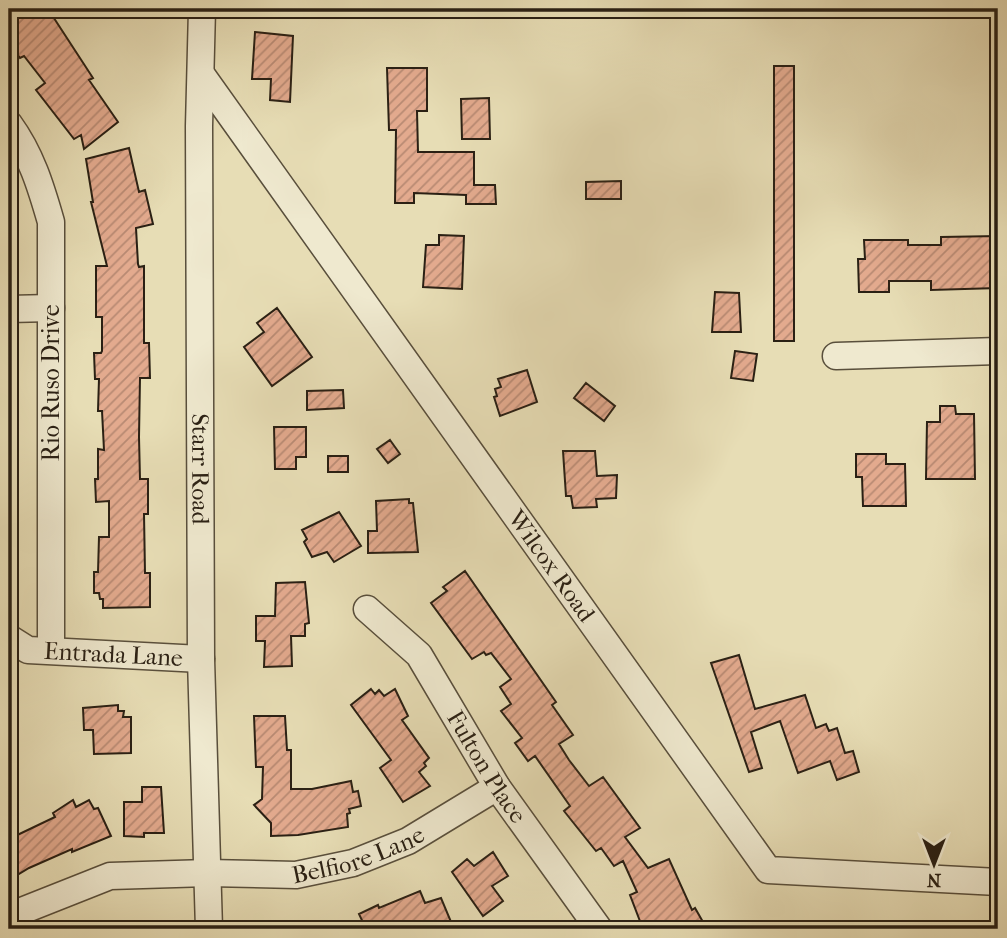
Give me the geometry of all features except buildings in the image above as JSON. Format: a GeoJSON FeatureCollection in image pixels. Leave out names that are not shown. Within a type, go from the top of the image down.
{"type":"FeatureCollection","features":[{"type":"Feature","properties":{"kind":"street","name":"Starr Road"},"geometry":{"type":"LineString","coordinates":[[202,9],[199,139],[201,659],[209,929]]}},
{"type":"Feature","properties":{"kind":"street","name":"Wilcox Road"},"geometry":{"type":"LineString","coordinates":[[201,74],[768,870],[998,882]]}},
{"type":"Feature","properties":{"kind":"street","name":"Rio Ruso Drive"},"geometry":{"type":"LineString","coordinates":[[9,124],[39,179],[51,222],[51,308],[29,646]]}},
{"type":"Feature","properties":{"kind":"street"},"geometry":{"type":"LineString","coordinates":[[9,309],[51,308]]}},
{"type":"Feature","properties":{"kind":"street"},"geometry":{"type":"LineString","coordinates":[[836,356],[998,352]]}},
{"type":"Feature","properties":{"kind":"street","name":"Fulton Place"},"geometry":{"type":"LineString","coordinates":[[367,609],[419,655],[497,788],[598,929]]}},
{"type":"Feature","properties":{"kind":"street","name":"Entrada Lane"},"geometry":{"type":"LineString","coordinates":[[29,646],[201,659]]}},
{"type":"Feature","properties":{"kind":"street","name":"Belfiore Lane"},"geometry":{"type":"LineString","coordinates":[[9,916],[110,876],[208,873],[296,875],[354,863],[408,841],[497,788]]}}]}
